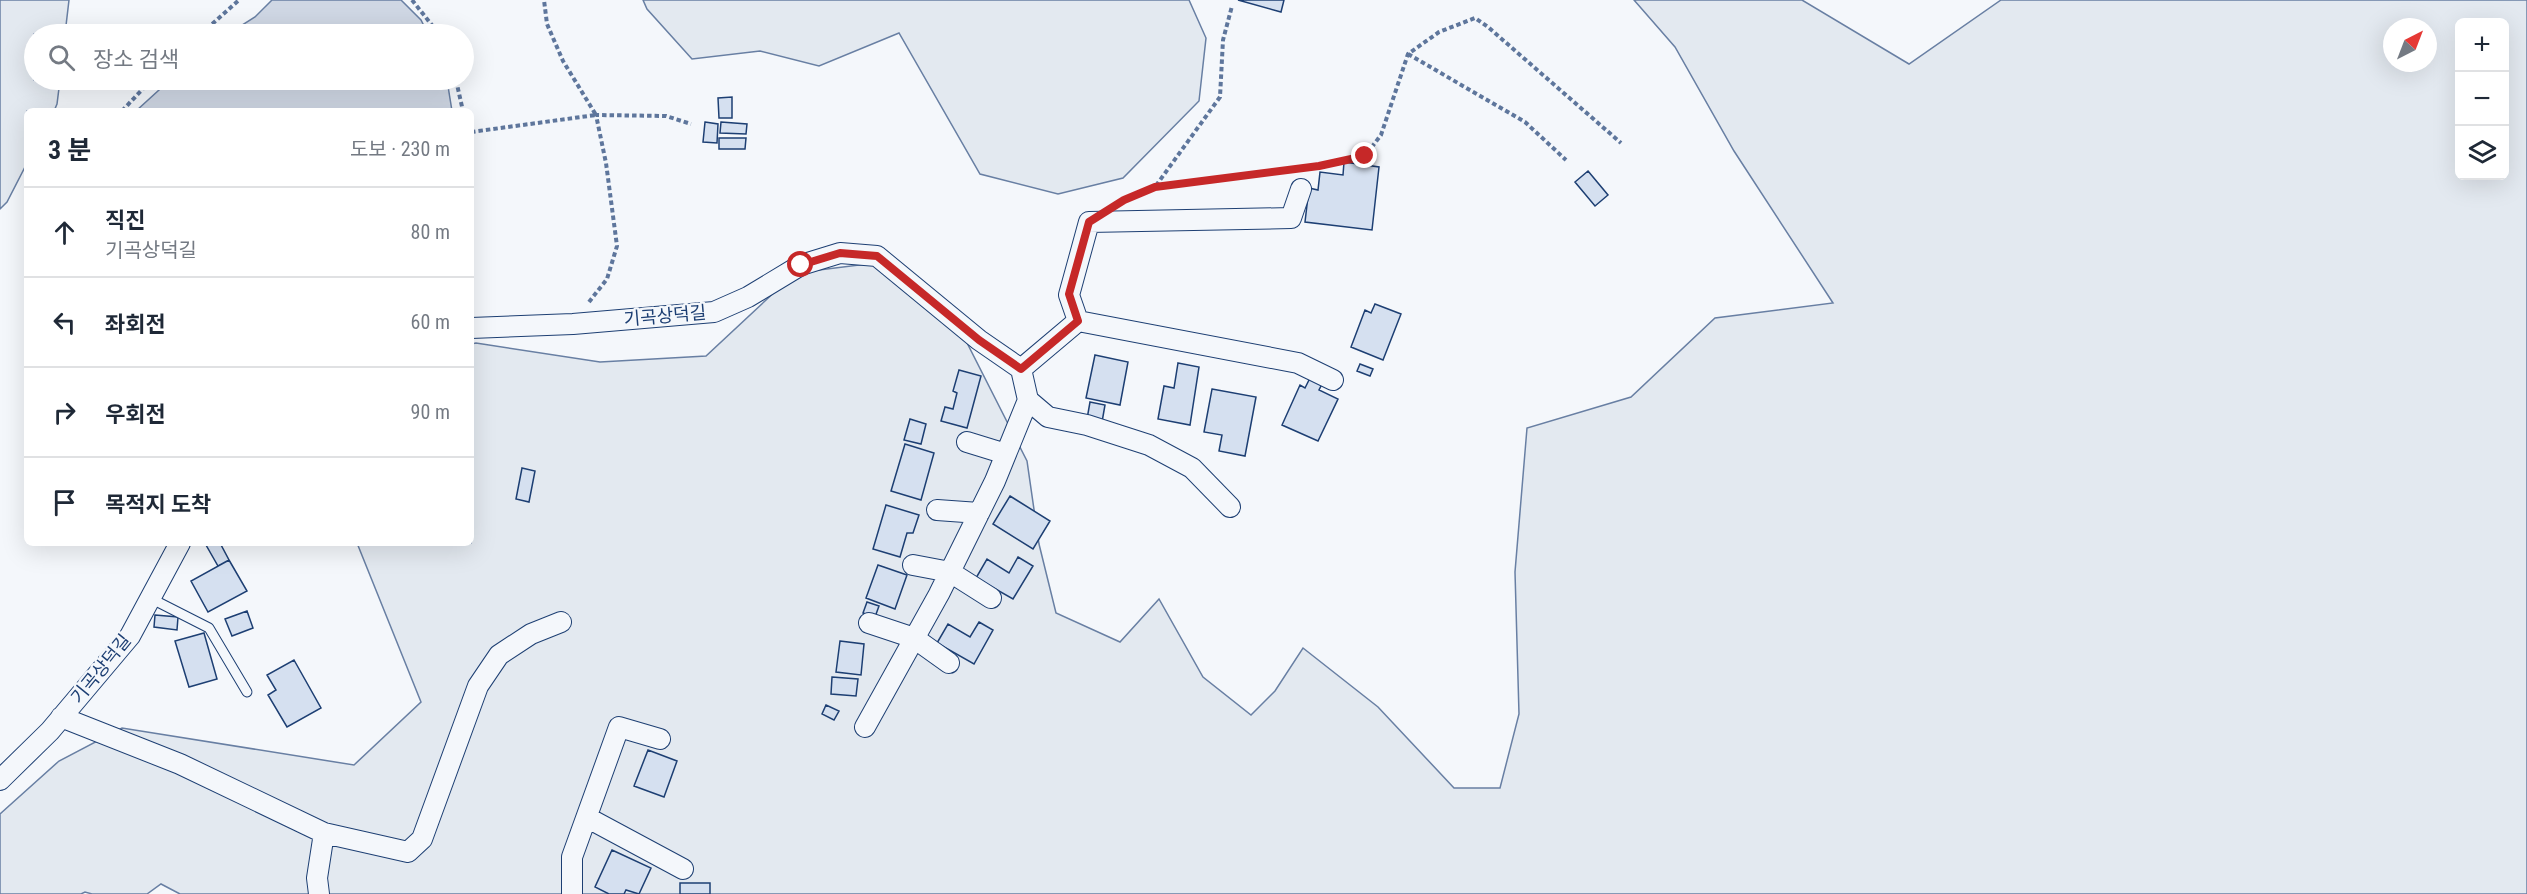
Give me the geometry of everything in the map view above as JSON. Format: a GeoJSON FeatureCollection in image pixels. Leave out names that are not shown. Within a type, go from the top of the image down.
{"type":"FeatureCollection","features":[{"type":"Feature","properties":{"kind":"street"},"geometry":{"type":"LineString","coordinates":[[1078,321],[1069,294],[1089,222],[1290,218],[1301,189]]}},
{"type":"Feature","properties":{"kind":"street","name":"기곡상덕길"},"geometry":{"type":"LineString","coordinates":[[474,328],[573,324],[714,312],[748,297],[801,265],[840,253],[877,256],[979,340],[1021,369]]}},
{"type":"Feature","properties":{"kind":"street"},"geometry":{"type":"LineString","coordinates":[[865,727],[950,572],[1006,454],[1028,400],[1021,369],[1078,321]]}},
{"type":"Feature","properties":{"kind":"street"},"geometry":{"type":"LineString","coordinates":[[1078,321],[1298,363],[1333,380]]}},
{"type":"Feature","properties":{"kind":"street"},"geometry":{"type":"LineString","coordinates":[[1028,400],[1048,417],[1087,425],[1149,445],[1192,468],[1230,507]]}},
{"type":"Feature","properties":{"kind":"street"},"geometry":{"type":"LineString","coordinates":[[967,442],[1006,454]]}},
{"type":"Feature","properties":{"kind":"street"},"geometry":{"type":"LineString","coordinates":[[937,510],[979,513]]}},
{"type":"Feature","properties":{"kind":"street","name":"기곡상덕길"},"geometry":{"type":"LineString","coordinates":[[0,780],[61,717],[129,636],[178,546]]}},
{"type":"Feature","properties":{"kind":"street"},"geometry":{"type":"LineString","coordinates":[[913,565],[950,572],[991,598]]}},
{"type":"Feature","properties":{"kind":"street"},"geometry":{"type":"LineString","coordinates":[[61,717],[180,764],[324,833],[408,852],[422,839],[478,686],[499,655],[531,634],[561,622]]}},
{"type":"Feature","properties":{"kind":"street"},"geometry":{"type":"LineString","coordinates":[[869,623],[914,639],[949,663]]}},
{"type":"Feature","properties":{"kind":"street"},"geometry":{"type":"LineString","coordinates":[[572,894],[572,857],[619,727],[660,739]]}},
{"type":"Feature","properties":{"kind":"street"},"geometry":{"type":"LineString","coordinates":[[588,818],[683,869]]}},
{"type":"Feature","properties":{"kind":"street"},"geometry":{"type":"LineString","coordinates":[[319,894],[317,878],[324,833]]}},
{"type":"Feature","properties":{"kind":"lane"},"geometry":{"type":"LineString","coordinates":[[150,598],[209,628],[247,692]]}},
{"type":"Feature","properties":{"kind":"path"},"geometry":{"type":"LineString","coordinates":[[212,24],[239,0]]}},
{"type":"Feature","properties":{"kind":"path"},"geometry":{"type":"LineString","coordinates":[[412,0],[431,24]]}},
{"type":"Feature","properties":{"kind":"path"},"geometry":{"type":"LineString","coordinates":[[544,0],[547,24],[563,61],[596,115],[606,164],[616,246],[607,279],[573,324]]}},
{"type":"Feature","properties":{"kind":"path"},"geometry":{"type":"LineString","coordinates":[[1155,187],[1220,97],[1223,40],[1232,6]]}},
{"type":"Feature","properties":{"kind":"path"},"geometry":{"type":"LineString","coordinates":[[1089,222],[1124,200],[1155,187],[1319,166],[1365,156],[1381,135],[1408,54],[1440,32],[1475,18],[1497,34],[1621,143]]}},
{"type":"Feature","properties":{"kind":"path"},"geometry":{"type":"LineString","coordinates":[[1408,54],[1525,122],[1566,160]]}},
{"type":"Feature","properties":{"kind":"path"},"geometry":{"type":"LineString","coordinates":[[125,108],[142,90]]}},
{"type":"Feature","properties":{"kind":"path"},"geometry":{"type":"LineString","coordinates":[[458,90],[462,108]]}},
{"type":"Feature","properties":{"kind":"path"},"geometry":{"type":"LineString","coordinates":[[474,132],[596,115],[666,116],[691,124]]}},
{"type":"Feature","properties":{"kind":"shaded area"},"geometry":{"type":"Polygon","coordinates":[[[0,0],[69,0],[66,24],[24,24],[24,90],[59,90],[57,104],[55,108],[24,108],[24,169],[7,202],[0,209],[0,0]]]}},
{"type":"Feature","properties":{"kind":"shaded area"},"geometry":{"type":"Polygon","coordinates":[[[272,0],[401,0],[423,24],[244,24],[255,17],[272,0]]]}},
{"type":"Feature","properties":{"kind":"shaded area"},"geometry":{"type":"Polygon","coordinates":[[[643,0],[1189,0],[1206,38],[1199,101],[1123,178],[1058,194],[980,174],[899,33],[819,66],[760,51],[692,59],[647,9],[643,0]]]}},
{"type":"Feature","properties":{"kind":"shaded area"},"geometry":{"type":"Polygon","coordinates":[[[1634,0],[1802,0],[1909,64],[2001,0],[2527,0],[2527,894],[180,894],[161,884],[147,894],[85,892],[81,894],[0,894],[0,814],[59,761],[122,728],[354,765],[421,702],[358,546],[474,546],[474,343],[600,362],[706,356],[795,273],[875,263],[964,337],[1027,461],[1039,544],[1056,613],[1120,642],[1159,599],[1203,677],[1251,715],[1275,691],[1303,648],[1378,707],[1454,788],[1500,788],[1519,714],[1515,572],[1527,428],[1631,397],[1715,318],[1833,303],[1734,151],[1675,47],[1634,0]]]}},
{"type":"Feature","properties":{"kind":"shaded area"},"geometry":{"type":"Polygon","coordinates":[[[159,90],[449,90],[452,108],[139,108],[159,90]]]}},
{"type":"Feature","properties":{"kind":"building"},"geometry":{"type":"Polygon","coordinates":[[[1238,0],[1284,0],[1281,12],[1238,0]]]}},
{"type":"Feature","properties":{"kind":"building"},"geometry":{"type":"Polygon","coordinates":[[[732,97],[732,118],[719,118],[718,98],[732,97]]]}},
{"type":"Feature","properties":{"kind":"building"},"geometry":{"type":"Polygon","coordinates":[[[705,122],[718,124],[717,143],[703,142],[705,122]]]}},
{"type":"Feature","properties":{"kind":"building"},"geometry":{"type":"Polygon","coordinates":[[[721,122],[747,124],[746,134],[720,133],[721,122]]]}},
{"type":"Feature","properties":{"kind":"building"},"geometry":{"type":"Polygon","coordinates":[[[719,138],[746,138],[745,149],[719,149],[719,138]]]}},
{"type":"Feature","properties":{"kind":"building"},"geometry":{"type":"Polygon","coordinates":[[[1344,162],[1379,167],[1372,230],[1305,222],[1309,188],[1318,190],[1320,172],[1343,175],[1344,162]]]}},
{"type":"Feature","properties":{"kind":"building"},"geometry":{"type":"Polygon","coordinates":[[[1588,171],[1608,195],[1595,206],[1575,182],[1588,171]]]}},
{"type":"Feature","properties":{"kind":"building"},"geometry":{"type":"Polygon","coordinates":[[[1375,304],[1401,314],[1383,360],[1351,347],[1365,310],[1371,313],[1375,304]]]}},
{"type":"Feature","properties":{"kind":"building"},"geometry":{"type":"Polygon","coordinates":[[[1095,355],[1128,362],[1120,405],[1086,398],[1095,355]]]}},
{"type":"Feature","properties":{"kind":"building"},"geometry":{"type":"Polygon","coordinates":[[[1178,363],[1199,367],[1190,425],[1158,419],[1164,386],[1174,388],[1178,363]]]}},
{"type":"Feature","properties":{"kind":"building"},"geometry":{"type":"Polygon","coordinates":[[[1360,364],[1373,369],[1370,376],[1357,371],[1360,364]]]}},
{"type":"Feature","properties":{"kind":"building"},"geometry":{"type":"Polygon","coordinates":[[[959,370],[981,376],[967,428],[941,421],[945,407],[953,409],[957,393],[953,391],[959,370]]]}},
{"type":"Feature","properties":{"kind":"building"},"geometry":{"type":"Polygon","coordinates":[[[1311,376],[1323,382],[1319,390],[1338,399],[1318,441],[1282,425],[1300,385],[1305,388],[1311,376]]]}},
{"type":"Feature","properties":{"kind":"building"},"geometry":{"type":"Polygon","coordinates":[[[1212,389],[1256,397],[1245,456],[1219,451],[1222,435],[1204,432],[1212,389]]]}},
{"type":"Feature","properties":{"kind":"building"},"geometry":{"type":"Polygon","coordinates":[[[1090,402],[1105,405],[1102,422],[1087,419],[1090,402]]]}},
{"type":"Feature","properties":{"kind":"building"},"geometry":{"type":"Polygon","coordinates":[[[910,419],[926,424],[921,444],[904,440],[910,419]]]}},
{"type":"Feature","properties":{"kind":"building"},"geometry":{"type":"Polygon","coordinates":[[[905,444],[934,453],[921,500],[891,491],[905,444]]]}},
{"type":"Feature","properties":{"kind":"building"},"geometry":{"type":"Polygon","coordinates":[[[522,468],[535,471],[529,502],[516,499],[522,468]]]}},
{"type":"Feature","properties":{"kind":"building"},"geometry":{"type":"Polygon","coordinates":[[[1010,496],[1050,521],[1033,549],[993,524],[1010,496]]]}},
{"type":"Feature","properties":{"kind":"building"},"geometry":{"type":"Polygon","coordinates":[[[886,505],[919,515],[913,533],[907,533],[900,557],[873,549],[886,505]]]}},
{"type":"Feature","properties":{"kind":"building"},"geometry":{"type":"Polygon","coordinates":[[[207,546],[222,546],[229,560],[218,566],[207,546]]]}},
{"type":"Feature","properties":{"kind":"building"},"geometry":{"type":"Polygon","coordinates":[[[1018,557],[1033,566],[1013,599],[976,578],[987,559],[1009,573],[1018,557]]]}},
{"type":"Feature","properties":{"kind":"building"},"geometry":{"type":"Polygon","coordinates":[[[229,560],[247,591],[208,612],[191,581],[229,560]]]}},
{"type":"Feature","properties":{"kind":"building"},"geometry":{"type":"Polygon","coordinates":[[[878,565],[907,575],[895,609],[866,598],[878,565]]]}},
{"type":"Feature","properties":{"kind":"building"},"geometry":{"type":"Polygon","coordinates":[[[867,602],[879,606],[875,617],[863,613],[867,602]]]}},
{"type":"Feature","properties":{"kind":"building"},"geometry":{"type":"Polygon","coordinates":[[[247,611],[253,628],[232,636],[225,619],[247,611]]]}},
{"type":"Feature","properties":{"kind":"building"},"geometry":{"type":"Polygon","coordinates":[[[155,615],[178,617],[177,630],[154,627],[155,615]]]}},
{"type":"Feature","properties":{"kind":"building"},"geometry":{"type":"Polygon","coordinates":[[[979,622],[993,630],[974,664],[937,643],[948,624],[970,637],[979,622]]]}},
{"type":"Feature","properties":{"kind":"building"},"geometry":{"type":"Polygon","coordinates":[[[204,633],[217,679],[189,687],[175,641],[204,633]]]}},
{"type":"Feature","properties":{"kind":"building"},"geometry":{"type":"Polygon","coordinates":[[[840,641],[864,644],[861,675],[836,672],[840,641]]]}},
{"type":"Feature","properties":{"kind":"building"},"geometry":{"type":"Polygon","coordinates":[[[294,660],[321,708],[287,727],[268,695],[276,690],[267,675],[294,660]]]}},
{"type":"Feature","properties":{"kind":"building"},"geometry":{"type":"Polygon","coordinates":[[[832,677],[858,679],[856,696],[831,694],[832,677]]]}},
{"type":"Feature","properties":{"kind":"building"},"geometry":{"type":"Polygon","coordinates":[[[826,705],[839,711],[834,720],[822,714],[826,705]]]}},
{"type":"Feature","properties":{"kind":"building"},"geometry":{"type":"Polygon","coordinates":[[[648,750],[677,761],[664,797],[634,786],[648,750]]]}},
{"type":"Feature","properties":{"kind":"building"},"geometry":{"type":"Polygon","coordinates":[[[612,850],[651,868],[639,894],[626,890],[624,894],[609,894],[595,887],[612,850]]]}},
{"type":"Feature","properties":{"kind":"building"},"geometry":{"type":"Polygon","coordinates":[[[680,883],[710,883],[710,894],[680,894],[680,883]]]}},
{"type":"Feature","properties":{"kind":"route"},"geometry":{"type":"LineString","coordinates":[[801,265],[840,253],[877,256],[979,340],[1021,369],[1078,321],[1069,294],[1089,222],[1124,200],[1155,187],[1319,166],[1365,156]]}}]}
